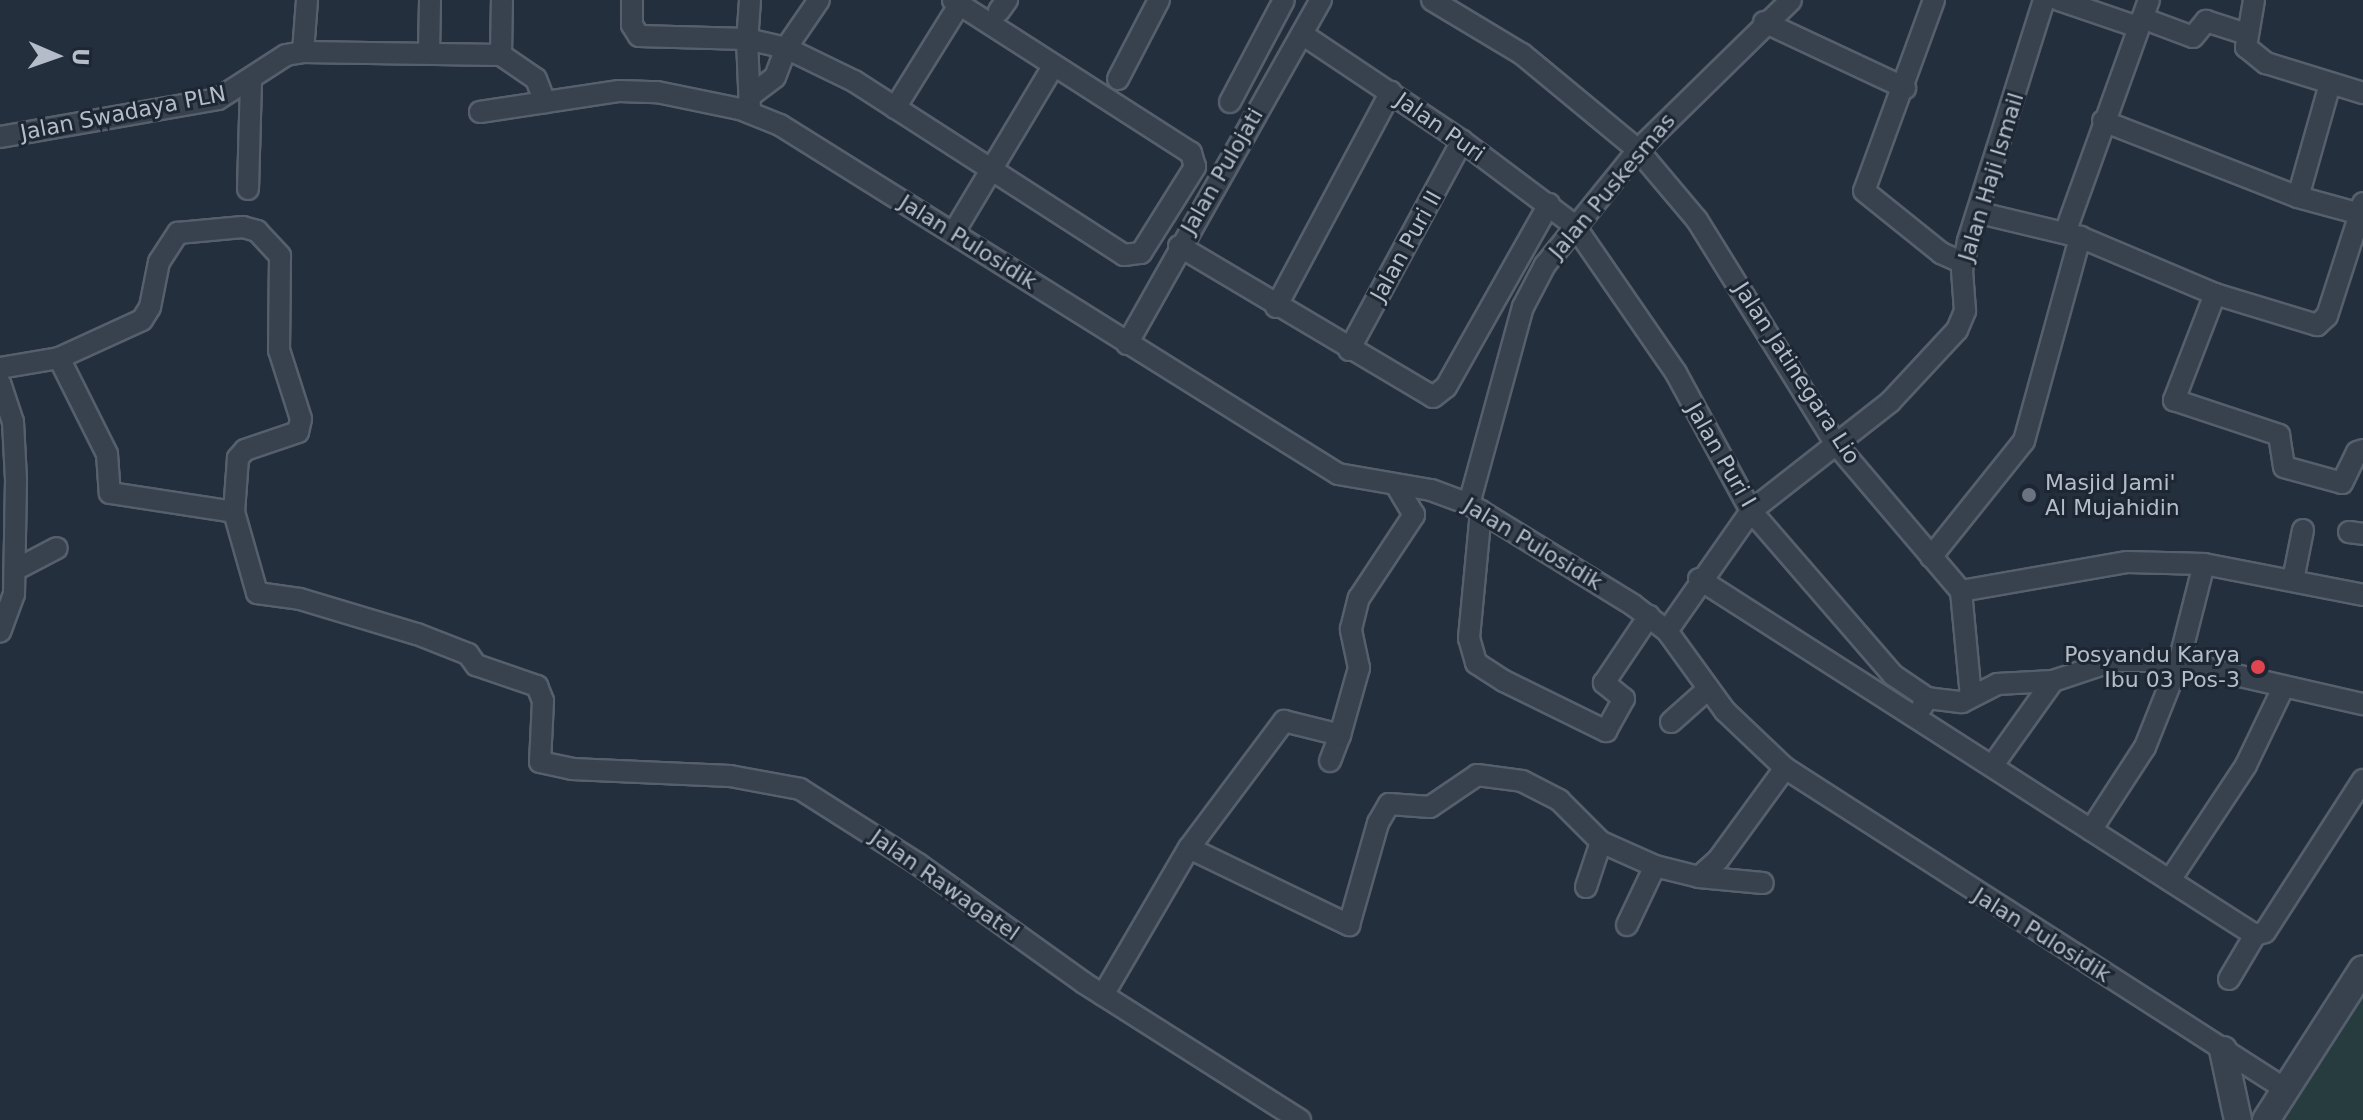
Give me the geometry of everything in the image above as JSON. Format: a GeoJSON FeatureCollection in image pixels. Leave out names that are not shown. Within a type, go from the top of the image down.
{"type":"FeatureCollection","features":[{"type":"Feature","properties":{"kind":"street"},"geometry":{"type":"LineString","coordinates":[[303,52],[307,0]]}},
{"type":"Feature","properties":{"kind":"street"},"geometry":{"type":"LineString","coordinates":[[429,53],[430,0]]}},
{"type":"Feature","properties":{"kind":"street"},"geometry":{"type":"LineString","coordinates":[[502,0],[501,55],[536,79],[545,102]]}},
{"type":"Feature","properties":{"kind":"street"},"geometry":{"type":"LineString","coordinates":[[632,0],[632,25],[639,36],[747,39],[786,48],[895,108],[1134,257],[1195,167],[1191,153],[1052,68],[956,2],[895,108]]}},
{"type":"Feature","properties":{"kind":"street"},"geometry":{"type":"LineString","coordinates":[[750,0],[747,39],[750,104]]}},
{"type":"Feature","properties":{"kind":"street"},"geometry":{"type":"LineString","coordinates":[[750,104],[775,77],[786,48],[819,0]]}},
{"type":"Feature","properties":{"kind":"street"},"geometry":{"type":"LineString","coordinates":[[1118,79],[1159,0]]}},
{"type":"Feature","properties":{"kind":"street"},"geometry":{"type":"LineString","coordinates":[[1230,102],[1284,0]]}},
{"type":"Feature","properties":{"kind":"street","name":"Jalan Pulojati"},"geometry":{"type":"LineString","coordinates":[[1127,344],[1179,246],[1321,0]]}},
{"type":"Feature","properties":{"kind":"street"},"geometry":{"type":"LineString","coordinates":[[1432,0],[1522,54],[1638,150]]}},
{"type":"Feature","properties":{"kind":"street","name":"Jalan Puskesmas"},"geometry":{"type":"LineString","coordinates":[[1649,616],[1604,683],[1624,699],[1601,731],[1476,663],[1469,617],[1475,507],[1523,307],[1574,225],[1638,150],[1764,22],[1791,0]]}},
{"type":"Feature","properties":{"kind":"street"},"geometry":{"type":"LineString","coordinates":[[1934,0],[1905,88],[1864,191],[1941,253],[1963,263]]}},
{"type":"Feature","properties":{"kind":"street","name":"Jalan Haji Ismail"},"geometry":{"type":"LineString","coordinates":[[1667,631],[1699,579],[1751,511],[1890,402],[1957,330],[1965,311],[1963,263],[2044,0]]}},
{"type":"Feature","properties":{"kind":"street"},"geometry":{"type":"LineString","coordinates":[[2059,0],[2143,15],[2193,37],[2206,21],[2244,33]]}},
{"type":"Feature","properties":{"kind":"street"},"geometry":{"type":"LineString","coordinates":[[2254,0],[2244,33],[2246,47],[2266,63],[2363,93]]}},
{"type":"Feature","properties":{"kind":"street"},"geometry":{"type":"LineString","coordinates":[[1931,557],[2024,441],[2072,235],[2103,121],[2143,15]]}},
{"type":"Feature","properties":{"kind":"street"},"geometry":{"type":"LineString","coordinates":[[1764,22],[1905,88]]}},
{"type":"Feature","properties":{"kind":"street","name":"Jalan Puri"},"geometry":{"type":"LineString","coordinates":[[1302,34],[1462,141],[1574,225]]}},
{"type":"Feature","properties":{"kind":"street","name":"Jalan Swadaya PLN"},"geometry":{"type":"LineString","coordinates":[[0,137],[218,99],[286,55],[303,52],[501,55]]}},
{"type":"Feature","properties":{"kind":"street"},"geometry":{"type":"LineString","coordinates":[[954,232],[1052,68]]}},
{"type":"Feature","properties":{"kind":"street"},"geometry":{"type":"LineString","coordinates":[[248,189],[251,80]]}},
{"type":"Feature","properties":{"kind":"street"},"geometry":{"type":"LineString","coordinates":[[2298,197],[2330,84]]}},
{"type":"Feature","properties":{"kind":"street","name":"Jalan Pulosidik"},"geometry":{"type":"LineString","coordinates":[[480,112],[619,91],[657,92],[750,104],[1338,474],[1397,487],[1431,490],[1475,507],[1649,616],[1667,631],[1708,689],[1785,768],[2285,1089]]}},
{"type":"Feature","properties":{"kind":"street"},"geometry":{"type":"LineString","coordinates":[[1276,307],[1391,92]]}},
{"type":"Feature","properties":{"kind":"street"},"geometry":{"type":"LineString","coordinates":[[1980,213],[2072,235],[2215,294],[2320,325],[2361,208],[2298,197],[2103,121]]}},
{"type":"Feature","properties":{"kind":"street","name":"Jalan Puri II"},"geometry":{"type":"LineString","coordinates":[[1349,350],[1462,141]]}},
{"type":"Feature","properties":{"kind":"street","name":"Jalan Jatinegara Lio"},"geometry":{"type":"LineString","coordinates":[[1638,150],[1714,245],[1835,443],[1961,591]]}},
{"type":"Feature","properties":{"kind":"street"},"geometry":{"type":"LineString","coordinates":[[1179,246],[1428,397],[1439,396],[1549,204]]}},
{"type":"Feature","properties":{"kind":"street","name":"Jalan Puri I"},"geometry":{"type":"LineString","coordinates":[[1574,225],[1669,362],[1751,511],[1874,654],[1914,693],[1927,698]]}},
{"type":"Feature","properties":{"kind":"street"},"geometry":{"type":"LineString","coordinates":[[0,368],[59,358],[148,314],[159,262],[178,233],[243,227],[257,231],[280,256],[279,350],[301,419],[298,432],[245,450],[238,458],[234,512],[110,493],[107,454],[59,358]]}},
{"type":"Feature","properties":{"kind":"street"},"geometry":{"type":"LineString","coordinates":[[2215,294],[2174,400],[2279,435],[2284,467],[2342,483],[2357,452],[2363,450]]}},
{"type":"Feature","properties":{"kind":"street"},"geometry":{"type":"LineString","coordinates":[[0,383],[13,422],[15,570],[11,611],[0,632]]}},
{"type":"Feature","properties":{"kind":"street"},"geometry":{"type":"LineString","coordinates":[[1330,761],[1359,668],[1351,629],[1359,598],[1414,515],[1397,487]]}},
{"type":"Feature","properties":{"kind":"street","name":"Jalan Rawagatel"},"geometry":{"type":"LineString","coordinates":[[234,512],[257,593],[300,599],[417,634],[468,654],[476,665],[541,689],[537,758],[548,764],[730,776],[800,789],[918,864],[1103,995],[1300,1120]]}},
{"type":"Feature","properties":{"kind":"street"},"geometry":{"type":"LineString","coordinates":[[2293,580],[2303,530]]}},
{"type":"Feature","properties":{"kind":"street"},"geometry":{"type":"LineString","coordinates":[[15,570],[57,548]]}},
{"type":"Feature","properties":{"kind":"street"},"geometry":{"type":"LineString","coordinates":[[1971,697],[1961,591],[2103,564],[2204,564],[2363,595]]}},
{"type":"Feature","properties":{"kind":"street"},"geometry":{"type":"LineString","coordinates":[[2091,830],[2145,747],[2179,662],[2204,564]]}},
{"type":"Feature","properties":{"kind":"street"},"geometry":{"type":"LineString","coordinates":[[1699,579],[2255,935]]}},
{"type":"Feature","properties":{"kind":"street"},"geometry":{"type":"LineString","coordinates":[[1859,680],[1874,654]]}},
{"type":"Feature","properties":{"kind":"street"},"geometry":{"type":"LineString","coordinates":[[1916,717],[1927,698],[1962,702],[1997,684],[2053,681],[2113,661],[2179,662],[2363,704]]}},
{"type":"Feature","properties":{"kind":"street"},"geometry":{"type":"LineString","coordinates":[[1993,765],[2053,681]]}},
{"type":"Feature","properties":{"kind":"street"},"geometry":{"type":"LineString","coordinates":[[2170,880],[2246,765],[2283,688]]}},
{"type":"Feature","properties":{"kind":"street"},"geometry":{"type":"LineString","coordinates":[[1671,722],[1708,689]]}},
{"type":"Feature","properties":{"kind":"street"},"geometry":{"type":"LineString","coordinates":[[1103,995],[1189,848],[1284,721],[1340,735]]}},
{"type":"Feature","properties":{"kind":"street"},"geometry":{"type":"LineString","coordinates":[[1699,877],[1728,848],[1785,768]]}},
{"type":"Feature","properties":{"kind":"street"},"geometry":{"type":"LineString","coordinates":[[1189,848],[1349,925],[1378,823],[1389,804],[1430,807],[1467,778],[1485,775],[1538,786],[1601,842],[1655,866],[1699,877],[1763,883]]}},
{"type":"Feature","properties":{"kind":"street"},"geometry":{"type":"LineString","coordinates":[[2229,979],[2255,935],[2265,932],[2363,780]]}},
{"type":"Feature","properties":{"kind":"street"},"geometry":{"type":"LineString","coordinates":[[1586,887],[1601,842]]}},
{"type":"Feature","properties":{"kind":"street"},"geometry":{"type":"LineString","coordinates":[[1627,925],[1655,866]]}},
{"type":"Feature","properties":{"kind":"street"},"geometry":{"type":"LineString","coordinates":[[2266,1120],[2363,969]]}},
{"type":"Feature","properties":{"kind":"street"},"geometry":{"type":"LineString","coordinates":[[2223,1050],[2238,1120]]}},
{"type":"Feature","properties":{"kind":"green space"},"geometry":{"type":"Polygon","coordinates":[[[2363,991],[2363,1120],[2282,1120],[2363,991]]]}},
{"type":"Feature","properties":{"kind":"place","name":"Masjid Jami' Al Mujahidin"},"geometry":{"type":"Point","coordinates":[2029,495]}},
{"type":"Feature","properties":{"kind":"place","name":"Posyandu Karya Ibu 03 Pos-3"},"geometry":{"type":"Point","coordinates":[2258,667]}}]}
